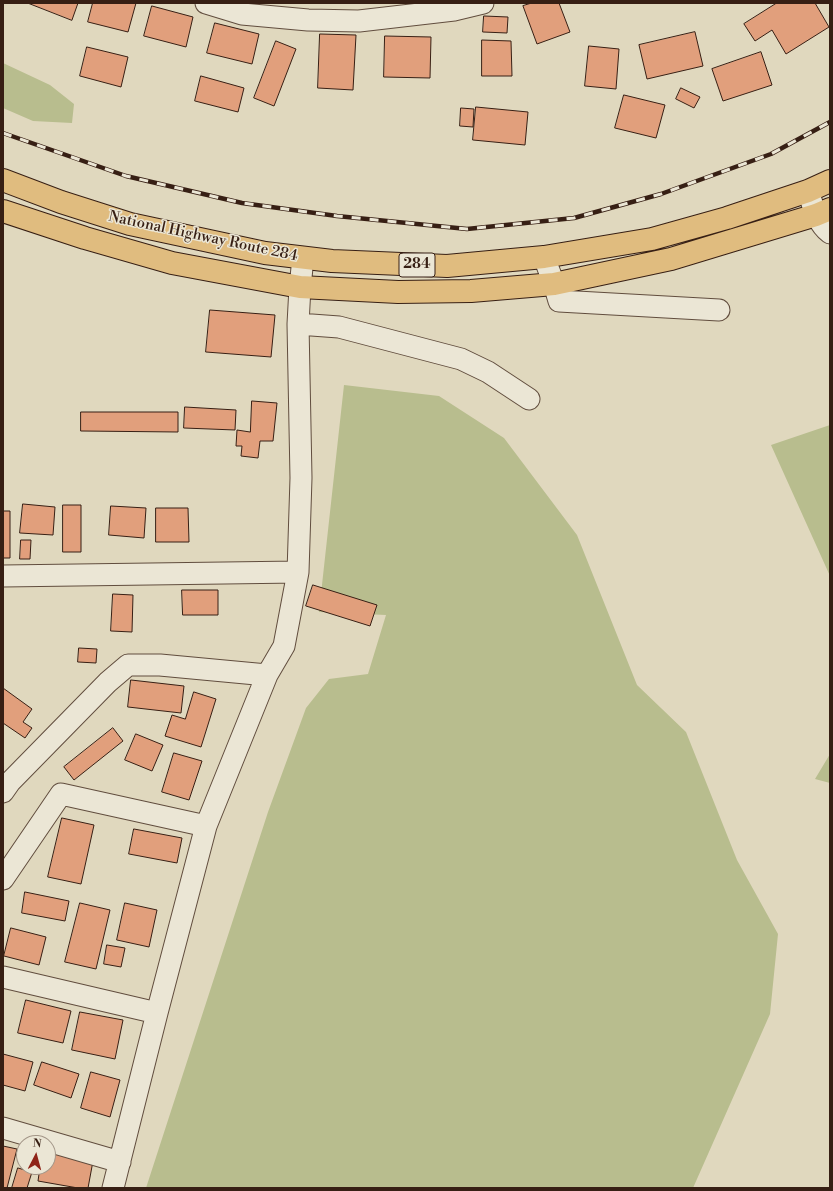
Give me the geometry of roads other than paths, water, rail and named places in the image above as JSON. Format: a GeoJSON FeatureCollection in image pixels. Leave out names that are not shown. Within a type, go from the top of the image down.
{"type":"FeatureCollection","features":[{"type":"Feature","properties":{"kind":"highway","name":"National Highway Route 284"},"geometry":{"type":"LineString","coordinates":[[3,180],[61,202],[130,224],[265,253],[332,262],[447,266],[544,257],[652,239],[727,218],[808,191],[830,181]]}},
{"type":"Feature","properties":{"kind":"highway","name":"National Highway Route 284"},"geometry":{"type":"LineString","coordinates":[[3,211],[85,238],[172,263],[300,287],[398,292],[471,291],[554,284],[671,259],[823,212]]}},
{"type":"Feature","properties":{"kind":"street"},"geometry":{"type":"LineString","coordinates":[[206,3],[242,14],[308,20],[358,21],[454,10],[483,3]]}},
{"type":"Feature","properties":{"kind":"street"},"geometry":{"type":"LineString","coordinates":[[358,21],[372,3]]}},
{"type":"Feature","properties":{"kind":"street"},"geometry":{"type":"LineString","coordinates":[[808,191],[823,212],[823,228],[830,233]]}},
{"type":"Feature","properties":{"kind":"street"},"geometry":{"type":"LineString","coordinates":[[544,257],[559,301],[719,310]]}},
{"type":"Feature","properties":{"kind":"street"},"geometry":{"type":"LineString","coordinates":[[113,1188],[156,1013],[206,826],[268,674],[284,646],[298,572],[301,478],[298,324],[303,258]]}},
{"type":"Feature","properties":{"kind":"street"},"geometry":{"type":"LineString","coordinates":[[298,324],[338,327],[461,360],[488,372],[529,399]]}},
{"type":"Feature","properties":{"kind":"street"},"geometry":{"type":"LineString","coordinates":[[3,576],[298,572]]}},
{"type":"Feature","properties":{"kind":"street"},"geometry":{"type":"LineString","coordinates":[[3,792],[10,782],[108,682],[128,664],[160,665],[268,674]]}},
{"type":"Feature","properties":{"kind":"street"},"geometry":{"type":"LineString","coordinates":[[3,880],[61,794],[206,826]]}},
{"type":"Feature","properties":{"kind":"street"},"geometry":{"type":"LineString","coordinates":[[3,977],[156,1013]]}},
{"type":"Feature","properties":{"kind":"street"},"geometry":{"type":"LineString","coordinates":[[3,1128],[120,1162]]}},
{"type":"Feature","properties":{"kind":"railway"},"geometry":{"type":"LineString","coordinates":[[3,133],[126,176],[242,203],[337,216],[467,229],[574,218],[661,194],[771,154],[830,122]]}}]}
